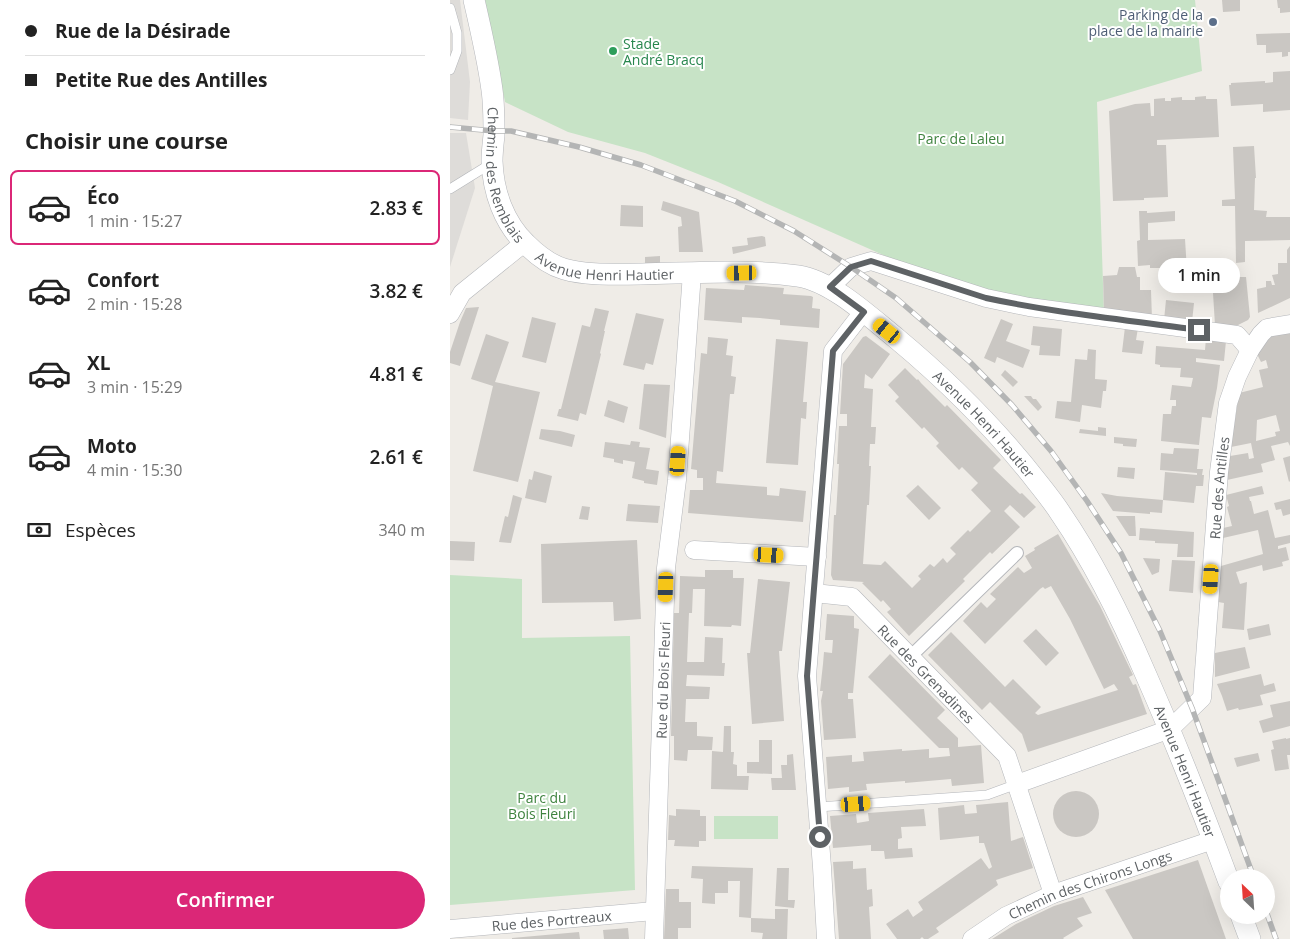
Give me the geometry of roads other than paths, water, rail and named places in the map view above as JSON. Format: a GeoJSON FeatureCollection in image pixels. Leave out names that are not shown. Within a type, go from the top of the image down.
{"type":"FeatureCollection","features":[{"type":"Feature","properties":{"kind":"street","name":"Chemin des Remblais"},"geometry":{"type":"LineString","coordinates":[[450,314],[462,293],[524,243],[507,220],[496,192],[492,163],[494,132],[492,90],[474,0]]}},
{"type":"Feature","properties":{"kind":"street","name":"Avenue Henri Hautier"},"geometry":{"type":"LineString","coordinates":[[524,243],[542,258],[562,269],[584,273],[692,274],[758,272],[814,280],[830,287],[864,312],[955,390],[1012,450],[1060,512],[1093,564],[1121,617],[1170,729],[1224,869]]}},
{"type":"Feature","properties":{"kind":"street"},"geometry":{"type":"LineString","coordinates":[[830,287],[851,267],[871,261],[986,298],[1029,307],[1237,335],[1250,350]]}},
{"type":"Feature","properties":{"kind":"street","name":"Rue du Bois Fleuri"},"geometry":{"type":"LineString","coordinates":[[654,939],[666,568],[677,480],[692,274]]}},
{"type":"Feature","properties":{"kind":"street"},"geometry":{"type":"LineString","coordinates":[[826,939],[818,807],[807,676],[833,351],[864,312]]}},
{"type":"Feature","properties":{"kind":"street","name":"Rue des Antilles"},"geometry":{"type":"LineString","coordinates":[[1170,729],[1202,698],[1219,472],[1228,403],[1237,377],[1250,350],[1261,334],[1268,328],[1290,324]]}},
{"type":"Feature","properties":{"kind":"street"},"geometry":{"type":"LineString","coordinates":[[694,550],[817,557]]}},
{"type":"Feature","properties":{"kind":"street"},"geometry":{"type":"LineString","coordinates":[[910,657],[1017,553]]}},
{"type":"Feature","properties":{"kind":"street","name":"Rue des Grenadines"},"geometry":{"type":"LineString","coordinates":[[814,593],[852,598],[1007,756],[1053,894]]}},
{"type":"Feature","properties":{"kind":"street"},"geometry":{"type":"LineString","coordinates":[[1017,784],[1170,729]]}},
{"type":"Feature","properties":{"kind":"street","name":"Chemin des Chirons Longs"},"geometry":{"type":"LineString","coordinates":[[972,939],[1006,916],[1053,894],[1214,840]]}},
{"type":"Feature","properties":{"kind":"street","name":"Rue des Portreaux"},"geometry":{"type":"LineString","coordinates":[[450,929],[654,911]]}},
{"type":"Feature","properties":{"kind":"street"},"geometry":{"type":"LineString","coordinates":[[1244,924],[1250,939]]}},
{"type":"Feature","properties":{"kind":"lane"},"geometry":{"type":"LineString","coordinates":[[450,8],[457,32],[457,51],[450,70]]}},
{"type":"Feature","properties":{"kind":"lane"},"geometry":{"type":"LineString","coordinates":[[450,189],[492,163]]}},
{"type":"Feature","properties":{"kind":"lane"},"geometry":{"type":"LineString","coordinates":[[818,807],[987,795],[1017,784]]}},
{"type":"Feature","properties":{"kind":"railway"},"geometry":{"type":"LineString","coordinates":[[450,127],[511,131],[579,147],[641,165],[735,201],[794,231],[851,267],[896,298],[970,362],[1012,405],[1051,451],[1121,553],[1160,631],[1192,708],[1251,869]]}},
{"type":"Feature","properties":{"kind":"railway"},"geometry":{"type":"LineString","coordinates":[[1271,924],[1276,939]]}},
{"type":"Feature","properties":{"kind":"place","name":"Parking de la place de la mairie"},"geometry":{"type":"Point","coordinates":[1213,22]}},
{"type":"Feature","properties":{"kind":"place","name":"Stade André Bracq"},"geometry":{"type":"Point","coordinates":[613,51]}},
{"type":"Feature","properties":{"kind":"park label","name":"Parc de Laleu"},"geometry":{"type":"Point","coordinates":[961,138]}},
{"type":"Feature","properties":{"kind":"park label","name":"Parc du Bois Fleuri"},"geometry":{"type":"Point","coordinates":[542,806]}}]}
